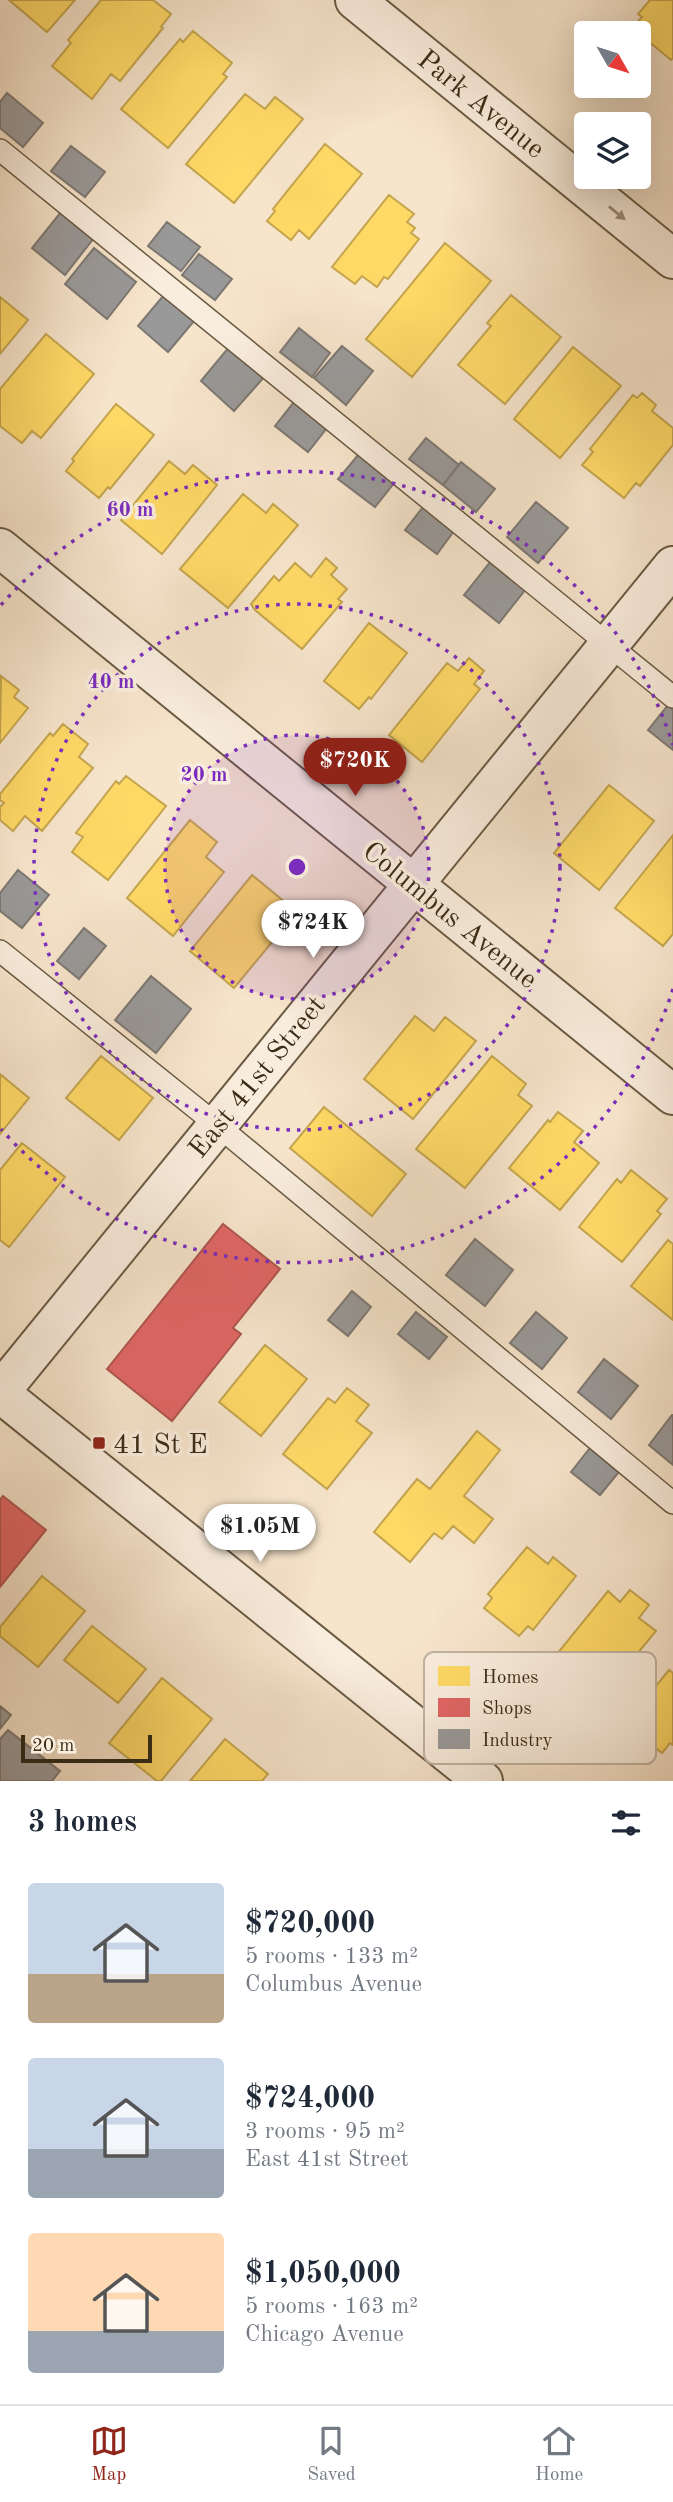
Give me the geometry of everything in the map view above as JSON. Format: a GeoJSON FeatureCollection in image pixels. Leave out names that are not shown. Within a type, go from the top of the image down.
{"type":"FeatureCollection","features":[{"type":"Feature","properties":{"kind":"street","name":"Park Avenue"},"geometry":{"type":"LineString","coordinates":[[355,0],[673,259]]}},
{"type":"Feature","properties":{"kind":"street","name":"Columbus Avenue"},"geometry":{"type":"LineString","coordinates":[[0,548],[673,1095]]}},
{"type":"Feature","properties":{"kind":"street","name":"East 41st Street"},"geometry":{"type":"LineString","coordinates":[[0,1392],[673,566]]}},
{"type":"Feature","properties":{"kind":"street"},"geometry":{"type":"LineString","coordinates":[[0,1392],[424,1733]]}},
{"type":"Feature","properties":{"kind":"street"},"geometry":{"type":"LineString","coordinates":[[462,1764],[483,1781]]}},
{"type":"Feature","properties":{"kind":"lane"},"geometry":{"type":"LineString","coordinates":[[0,150],[673,697]]}},
{"type":"Feature","properties":{"kind":"lane"},"geometry":{"type":"LineString","coordinates":[[0,951],[217,1125],[673,1503]]}},
{"type":"Feature","properties":{"kind":"building: Homes"},"geometry":{"type":"Polygon","coordinates":[[[9,0],[75,0],[47,32],[9,0]]]}},
{"type":"Feature","properties":{"kind":"building: Homes"},"geometry":{"type":"Polygon","coordinates":[[[101,0],[153,0],[171,14],[161,27],[163,28],[120,81],[111,74],[92,99],[52,66],[71,43],[68,40],[101,0]]]}},
{"type":"Feature","properties":{"kind":"building: Homes"},"geometry":{"type":"Polygon","coordinates":[[[650,0],[673,0],[671,60],[651,44],[651,21],[638,21],[642,17],[638,14],[650,0]]]}},
{"type":"Feature","properties":{"kind":"building: Homes"},"geometry":{"type":"Polygon","coordinates":[[[193,31],[232,63],[223,74],[227,77],[168,148],[121,109],[180,39],[183,42],[193,31]]]}},
{"type":"Feature","properties":{"kind":"building: Homes"},"geometry":{"type":"Polygon","coordinates":[[[245,94],[265,109],[275,97],[303,119],[234,203],[186,164],[245,94]]]}},
{"type":"Feature","properties":{"kind":"building: Homes"},"geometry":{"type":"Polygon","coordinates":[[[325,144],[362,174],[309,239],[299,230],[291,240],[267,221],[275,211],[273,209],[325,144]]]}},
{"type":"Feature","properties":{"kind":"building: Homes"},"geometry":{"type":"Polygon","coordinates":[[[389,195],[414,214],[407,222],[415,228],[411,233],[419,239],[388,279],[384,277],[377,287],[362,276],[355,284],[332,267],[389,195]]]}},
{"type":"Feature","properties":{"kind":"building: Homes"},"geometry":{"type":"Polygon","coordinates":[[[445,243],[491,281],[412,377],[366,339],[445,243]]]}},
{"type":"Feature","properties":{"kind":"building: Homes"},"geometry":{"type":"Polygon","coordinates":[[[511,295],[561,337],[505,404],[458,365],[491,326],[487,323],[511,295]]]}},
{"type":"Feature","properties":{"kind":"building: Homes"},"geometry":{"type":"Polygon","coordinates":[[[0,297],[28,320],[0,354],[0,297]]]}},
{"type":"Feature","properties":{"kind":"building: Homes"},"geometry":{"type":"Polygon","coordinates":[[[46,334],[94,374],[41,438],[32,431],[22,443],[0,426],[0,389],[46,334]]]}},
{"type":"Feature","properties":{"kind":"building: Homes"},"geometry":{"type":"Polygon","coordinates":[[[573,347],[621,386],[560,458],[514,419],[573,347]]]}},
{"type":"Feature","properties":{"kind":"building: Homes"},"geometry":{"type":"Polygon","coordinates":[[[642,393],[656,405],[652,411],[673,428],[673,445],[640,486],[636,483],[624,498],[582,465],[593,452],[590,449],[633,395],[637,398],[642,393]]]}},
{"type":"Feature","properties":{"kind":"building: Homes"},"geometry":{"type":"Polygon","coordinates":[[[116,404],[154,435],[110,489],[108,487],[99,498],[66,471],[74,461],[72,459],[116,404]]]}},
{"type":"Feature","properties":{"kind":"building: Homes"},"geometry":{"type":"Polygon","coordinates":[[[169,461],[185,474],[193,465],[217,485],[162,554],[121,520],[169,461]]]}},
{"type":"Feature","properties":{"kind":"building: Homes"},"geometry":{"type":"Polygon","coordinates":[[[243,494],[266,513],[273,504],[298,525],[228,608],[180,569],[243,494]]]}},
{"type":"Feature","properties":{"kind":"building: Homes"},"geometry":{"type":"Polygon","coordinates":[[[326,558],[337,568],[331,575],[347,589],[338,599],[342,602],[302,649],[251,604],[274,576],[279,581],[295,563],[311,577],[326,558]]]}},
{"type":"Feature","properties":{"kind":"building: Homes"},"geometry":{"type":"Polygon","coordinates":[[[369,623],[407,653],[371,699],[369,697],[359,709],[324,681],[369,623]]]}},
{"type":"Feature","properties":{"kind":"building: Homes"},"geometry":{"type":"Polygon","coordinates":[[[469,658],[484,671],[474,684],[480,689],[422,762],[389,735],[447,663],[458,671],[469,658]]]}},
{"type":"Feature","properties":{"kind":"building: Homes"},"geometry":{"type":"Polygon","coordinates":[[[1,676],[19,690],[14,697],[28,708],[0,743],[1,676]]]}},
{"type":"Feature","properties":{"kind":"building: Homes"},"geometry":{"type":"Polygon","coordinates":[[[63,724],[88,744],[79,757],[93,768],[42,831],[25,816],[13,831],[0,820],[0,807],[4,803],[0,800],[0,794],[50,733],[53,736],[63,724]]]}},
{"type":"Feature","properties":{"kind":"building: Homes"},"geometry":{"type":"Polygon","coordinates":[[[126,776],[166,806],[108,880],[72,852],[83,837],[76,833],[116,781],[119,784],[126,776]]]}},
{"type":"Feature","properties":{"kind":"building: Homes"},"geometry":{"type":"Polygon","coordinates":[[[609,785],[654,821],[599,890],[554,853],[609,785]]]}},
{"type":"Feature","properties":{"kind":"building: Homes"},"geometry":{"type":"Polygon","coordinates":[[[190,820],[217,842],[206,857],[224,872],[173,936],[127,898],[190,820]]]}},
{"type":"Feature","properties":{"kind":"building: Homes"},"geometry":{"type":"Polygon","coordinates":[[[673,835],[673,934],[663,946],[615,908],[673,835]]]}},
{"type":"Feature","properties":{"kind":"building: Homes"},"geometry":{"type":"Polygon","coordinates":[[[252,875],[297,912],[234,988],[190,951],[252,875]]]}},
{"type":"Feature","properties":{"kind":"building: Homes"},"geometry":{"type":"Polygon","coordinates":[[[415,1016],[434,1031],[445,1017],[476,1041],[413,1119],[364,1079],[415,1016]]]}},
{"type":"Feature","properties":{"kind":"building: Homes"},"geometry":{"type":"Polygon","coordinates":[[[101,1056],[153,1098],[119,1140],[66,1098],[101,1056]]]}},
{"type":"Feature","properties":{"kind":"building: Homes"},"geometry":{"type":"Polygon","coordinates":[[[492,1056],[526,1084],[518,1095],[532,1106],[465,1188],[416,1149],[492,1056]]]}},
{"type":"Feature","properties":{"kind":"building: Homes"},"geometry":{"type":"Polygon","coordinates":[[[0,1074],[29,1098],[0,1134],[0,1074]]]}},
{"type":"Feature","properties":{"kind":"building: Homes"},"geometry":{"type":"Polygon","coordinates":[[[324,1107],[406,1174],[372,1216],[290,1148],[324,1107]]]}},
{"type":"Feature","properties":{"kind":"building: Homes"},"geometry":{"type":"Polygon","coordinates":[[[558,1112],[583,1131],[574,1142],[599,1163],[560,1210],[509,1168],[548,1120],[550,1122],[558,1112]]]}},
{"type":"Feature","properties":{"kind":"building: Homes"},"geometry":{"type":"Polygon","coordinates":[[[22,1143],[65,1177],[9,1247],[0,1240],[0,1170],[22,1143]]]}},
{"type":"Feature","properties":{"kind":"building: Homes"},"geometry":{"type":"Polygon","coordinates":[[[631,1170],[667,1199],[657,1211],[661,1214],[622,1262],[579,1227],[617,1179],[621,1183],[631,1170]]]}},
{"type":"Feature","properties":{"kind":"building: Homes"},"geometry":{"type":"Polygon","coordinates":[[[668,1240],[673,1244],[673,1320],[631,1286],[668,1240]]]}},
{"type":"Feature","properties":{"kind":"building: Homes"},"geometry":{"type":"Polygon","coordinates":[[[265,1345],[307,1379],[261,1436],[219,1402],[265,1345]]]}},
{"type":"Feature","properties":{"kind":"building: Homes"},"geometry":{"type":"Polygon","coordinates":[[[347,1388],[369,1405],[356,1421],[372,1433],[327,1489],[283,1454],[328,1398],[335,1403],[347,1388]]]}},
{"type":"Feature","properties":{"kind":"building: Homes"},"geometry":{"type":"Polygon","coordinates":[[[477,1431],[500,1450],[464,1496],[493,1519],[474,1543],[453,1526],[442,1539],[434,1533],[410,1562],[374,1532],[417,1479],[430,1489],[477,1431]]]}},
{"type":"Feature","properties":{"kind":"building: Homes"},"geometry":{"type":"Polygon","coordinates":[[[527,1547],[548,1564],[553,1557],[576,1576],[533,1630],[528,1626],[519,1636],[484,1608],[492,1598],[488,1594],[527,1547]]]}},
{"type":"Feature","properties":{"kind":"building: Homes"},"geometry":{"type":"Polygon","coordinates":[[[42,1576],[85,1611],[38,1667],[0,1636],[0,1627],[42,1576]]]}},
{"type":"Feature","properties":{"kind":"building: Homes"},"geometry":{"type":"Polygon","coordinates":[[[630,1590],[649,1605],[639,1618],[656,1631],[639,1652],[559,1652],[608,1591],[620,1602],[630,1590]]]}},
{"type":"Feature","properties":{"kind":"building: Homes"},"geometry":{"type":"Polygon","coordinates":[[[92,1626],[146,1669],[118,1703],[64,1660],[92,1626]]]}},
{"type":"Feature","properties":{"kind":"building: Homes"},"geometry":{"type":"Polygon","coordinates":[[[669,1670],[673,1673],[673,1745],[670,1743],[662,1753],[656,1748],[656,1686],[669,1670]]]}},
{"type":"Feature","properties":{"kind":"building: Homes"},"geometry":{"type":"Polygon","coordinates":[[[162,1678],[212,1719],[161,1781],[157,1781],[109,1743],[162,1678]]]}},
{"type":"Feature","properties":{"kind":"building: Homes"},"geometry":{"type":"Polygon","coordinates":[[[225,1739],[268,1774],[262,1781],[190,1781],[225,1739]]]}},
{"type":"Feature","properties":{"kind":"building: Shops"},"geometry":{"type":"Polygon","coordinates":[[[223,1224],[280,1269],[233,1328],[241,1334],[172,1421],[107,1369],[223,1224]]]}},
{"type":"Feature","properties":{"kind":"building: Shops"},"geometry":{"type":"Polygon","coordinates":[[[3,1496],[46,1530],[0,1587],[0,1500],[3,1496]]]}},
{"type":"Feature","properties":{"kind":"building: Industry"},"geometry":{"type":"Polygon","coordinates":[[[7,93],[43,123],[23,147],[0,128],[0,102],[7,93]]]}},
{"type":"Feature","properties":{"kind":"building: Industry"},"geometry":{"type":"Polygon","coordinates":[[[71,146],[105,172],[85,197],[51,171],[71,146]]]}},
{"type":"Feature","properties":{"kind":"building: Industry"},"geometry":{"type":"Polygon","coordinates":[[[61,212],[94,238],[65,275],[32,248],[61,212]]]}},
{"type":"Feature","properties":{"kind":"building: Industry"},"geometry":{"type":"Polygon","coordinates":[[[167,222],[200,247],[181,271],[148,246],[167,222]]]}},
{"type":"Feature","properties":{"kind":"building: Industry"},"geometry":{"type":"Polygon","coordinates":[[[94,248],[136,282],[107,319],[65,284],[94,248]]]}},
{"type":"Feature","properties":{"kind":"building: Industry"},"geometry":{"type":"Polygon","coordinates":[[[199,254],[232,279],[215,300],[182,275],[199,254]]]}},
{"type":"Feature","properties":{"kind":"building: Industry"},"geometry":{"type":"Polygon","coordinates":[[[164,295],[194,321],[168,352],[138,326],[164,295]]]}},
{"type":"Feature","properties":{"kind":"building: Industry"},"geometry":{"type":"Polygon","coordinates":[[[299,328],[330,353],[312,377],[280,352],[299,328]]]}},
{"type":"Feature","properties":{"kind":"building: Industry"},"geometry":{"type":"Polygon","coordinates":[[[230,346],[265,376],[234,411],[201,381],[230,346]]]}},
{"type":"Feature","properties":{"kind":"building: Industry"},"geometry":{"type":"Polygon","coordinates":[[[342,346],[373,371],[346,405],[314,378],[342,346]]]}},
{"type":"Feature","properties":{"kind":"building: Industry"},"geometry":{"type":"Polygon","coordinates":[[[294,402],[327,428],[308,452],[275,426],[294,402]]]}},
{"type":"Feature","properties":{"kind":"building: Industry"},"geometry":{"type":"Polygon","coordinates":[[[426,438],[459,465],[443,485],[409,459],[426,438]]]}},
{"type":"Feature","properties":{"kind":"building: Industry"},"geometry":{"type":"Polygon","coordinates":[[[359,454],[395,482],[375,507],[338,479],[359,454]]]}},
{"type":"Feature","properties":{"kind":"building: Industry"},"geometry":{"type":"Polygon","coordinates":[[[461,462],[495,489],[476,512],[443,485],[461,462]]]}},
{"type":"Feature","properties":{"kind":"building: Industry"},"geometry":{"type":"Polygon","coordinates":[[[536,502],[568,528],[538,563],[507,537],[536,502]]]}},
{"type":"Feature","properties":{"kind":"building: Industry"},"geometry":{"type":"Polygon","coordinates":[[[423,507],[454,531],[437,554],[405,530],[423,507]]]}},
{"type":"Feature","properties":{"kind":"building: Industry"},"geometry":{"type":"Polygon","coordinates":[[[491,561],[526,589],[499,623],[464,595],[491,561]]]}},
{"type":"Feature","properties":{"kind":"building: Industry"},"geometry":{"type":"Polygon","coordinates":[[[668,705],[673,710],[673,750],[648,730],[668,705]]]}},
{"type":"Feature","properties":{"kind":"building: Industry"},"geometry":{"type":"Polygon","coordinates":[[[18,870],[49,895],[22,928],[0,911],[0,893],[18,870]]]}},
{"type":"Feature","properties":{"kind":"building: Industry"},"geometry":{"type":"Polygon","coordinates":[[[84,928],[106,946],[79,979],[57,961],[84,928]]]}},
{"type":"Feature","properties":{"kind":"building: Industry"},"geometry":{"type":"Polygon","coordinates":[[[151,976],[191,1009],[156,1053],[115,1020],[151,976]]]}},
{"type":"Feature","properties":{"kind":"building: Industry"},"geometry":{"type":"Polygon","coordinates":[[[475,1239],[513,1270],[485,1306],[446,1275],[475,1239]]]}},
{"type":"Feature","properties":{"kind":"building: Industry"},"geometry":{"type":"Polygon","coordinates":[[[352,1291],[371,1307],[348,1336],[328,1320],[352,1291]]]}},
{"type":"Feature","properties":{"kind":"building: Industry"},"geometry":{"type":"Polygon","coordinates":[[[416,1312],[447,1337],[429,1359],[398,1334],[416,1312]]]}},
{"type":"Feature","properties":{"kind":"building: Industry"},"geometry":{"type":"Polygon","coordinates":[[[536,1312],[567,1338],[542,1369],[510,1343],[536,1312]]]}},
{"type":"Feature","properties":{"kind":"building: Industry"},"geometry":{"type":"Polygon","coordinates":[[[604,1359],[638,1386],[611,1419],[578,1392],[604,1359]]]}},
{"type":"Feature","properties":{"kind":"building: Industry"},"geometry":{"type":"Polygon","coordinates":[[[673,1415],[673,1465],[649,1445],[673,1415]]]}},
{"type":"Feature","properties":{"kind":"building: Industry"},"geometry":{"type":"Polygon","coordinates":[[[590,1448],[619,1472],[600,1495],[571,1472],[590,1448]]]}},
{"type":"Feature","properties":{"kind":"building: Industry"},"geometry":{"type":"Polygon","coordinates":[[[0,1706],[11,1715],[0,1729],[0,1706]]]}},
{"type":"Feature","properties":{"kind":"building: Industry"},"geometry":{"type":"Polygon","coordinates":[[[8,1730],[60,1771],[52,1781],[0,1781],[0,1739],[8,1730]]]}},
{"type":"Feature","properties":{"kind":"place","name":"41 St E"},"geometry":{"type":"Point","coordinates":[99,1443]}}]}
